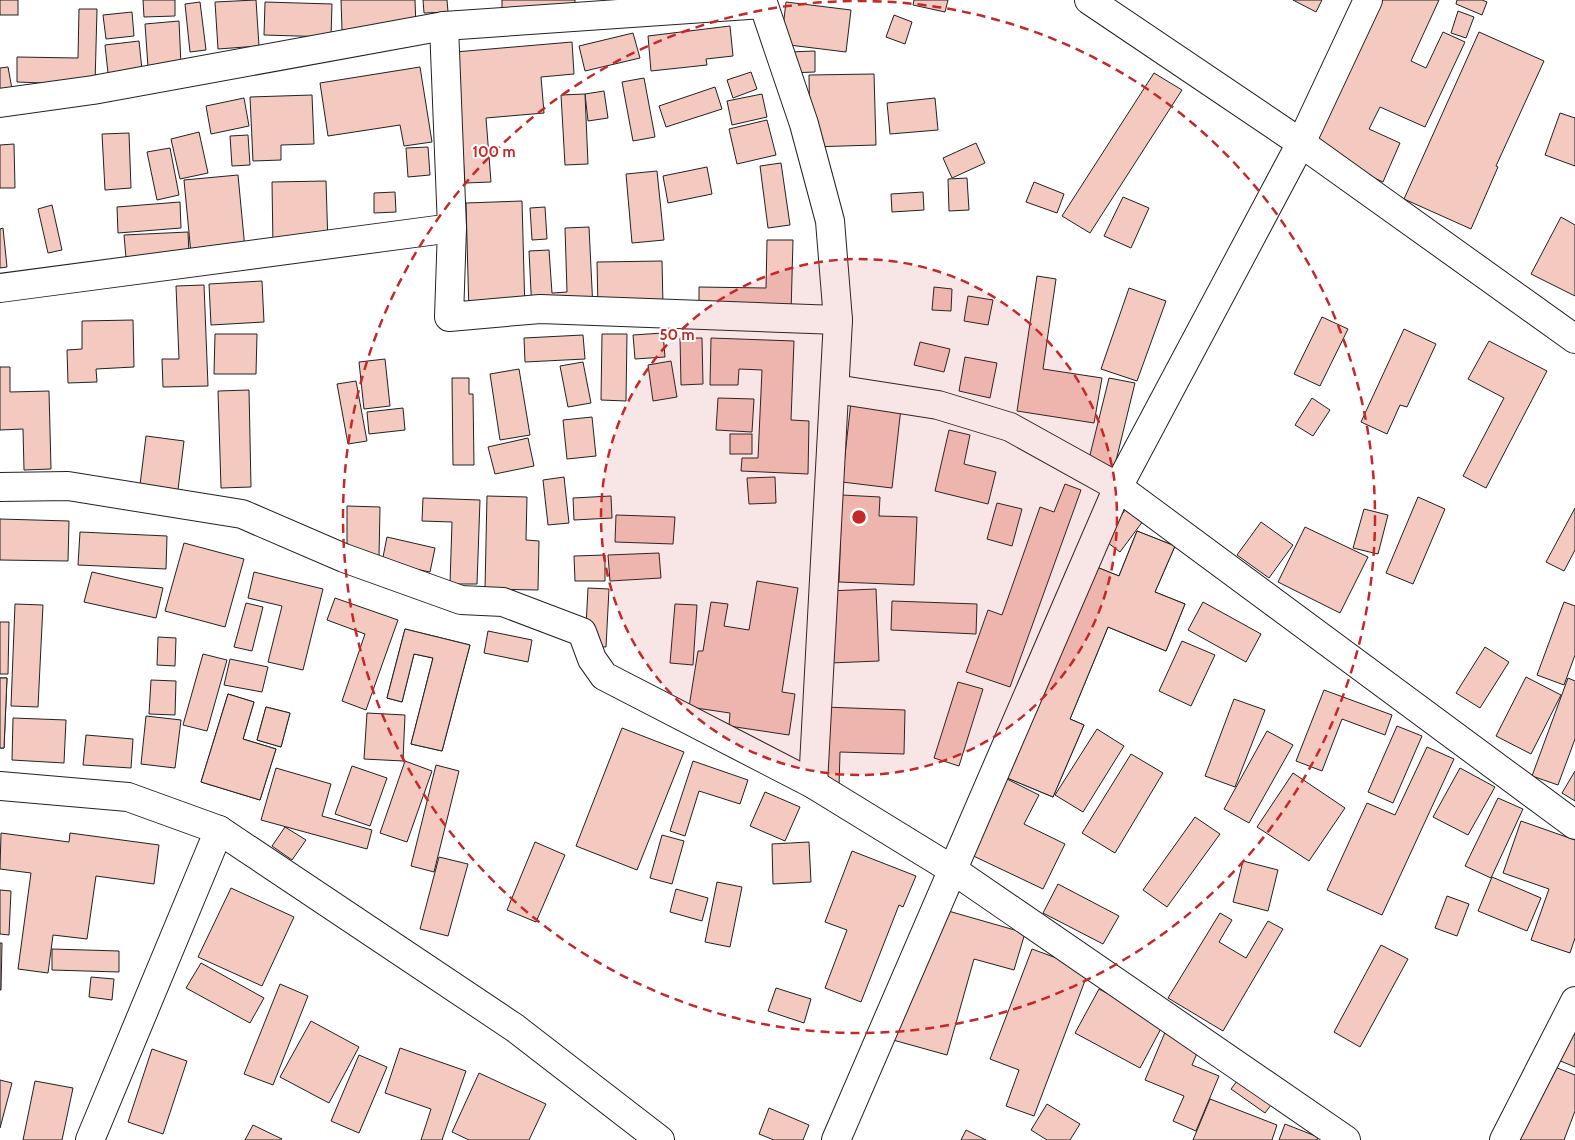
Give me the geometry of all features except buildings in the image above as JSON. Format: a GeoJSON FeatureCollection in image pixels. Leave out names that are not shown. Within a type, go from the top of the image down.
{"type":"FeatureCollection","features":[{"type":"Feature","properties":{"kind":"street"},"geometry":{"type":"LineString","coordinates":[[1089,0],[1301,143],[1575,338]]}},
{"type":"Feature","properties":{"kind":"street"},"geometry":{"type":"LineString","coordinates":[[836,1140],[1118,487],[1301,143],[1368,0]]}},
{"type":"Feature","properties":{"kind":"street"},"geometry":{"type":"LineString","coordinates":[[0,104],[93,90],[444,26],[762,2],[804,124],[830,222],[838,320],[814,784]]}},
{"type":"Feature","properties":{"kind":"street"},"geometry":{"type":"LineString","coordinates":[[444,26],[452,228],[449,317],[540,309],[838,320]]}},
{"type":"Feature","properties":{"kind":"street"},"geometry":{"type":"LineString","coordinates":[[0,288],[452,228]]}},
{"type":"Feature","properties":{"kind":"street"},"geometry":{"type":"LineString","coordinates":[[835,388],[938,404],[1010,427],[1118,487],[1575,825]]}},
{"type":"Feature","properties":{"kind":"street"},"geometry":{"type":"LineString","coordinates":[[0,487],[68,486],[242,514],[344,558],[461,600],[503,602],[582,632],[592,659],[604,676],[814,784],[953,870],[1346,1140]]}},
{"type":"Feature","properties":{"kind":"street"},"geometry":{"type":"LineString","coordinates":[[0,786],[128,797],[219,830],[516,1028],[660,1140]]}},
{"type":"Feature","properties":{"kind":"street"},"geometry":{"type":"LineString","coordinates":[[90,1140],[219,830]]}},
{"type":"Feature","properties":{"kind":"street"},"geometry":{"type":"LineString","coordinates":[[1504,1140],[1575,1001]]}}]}
